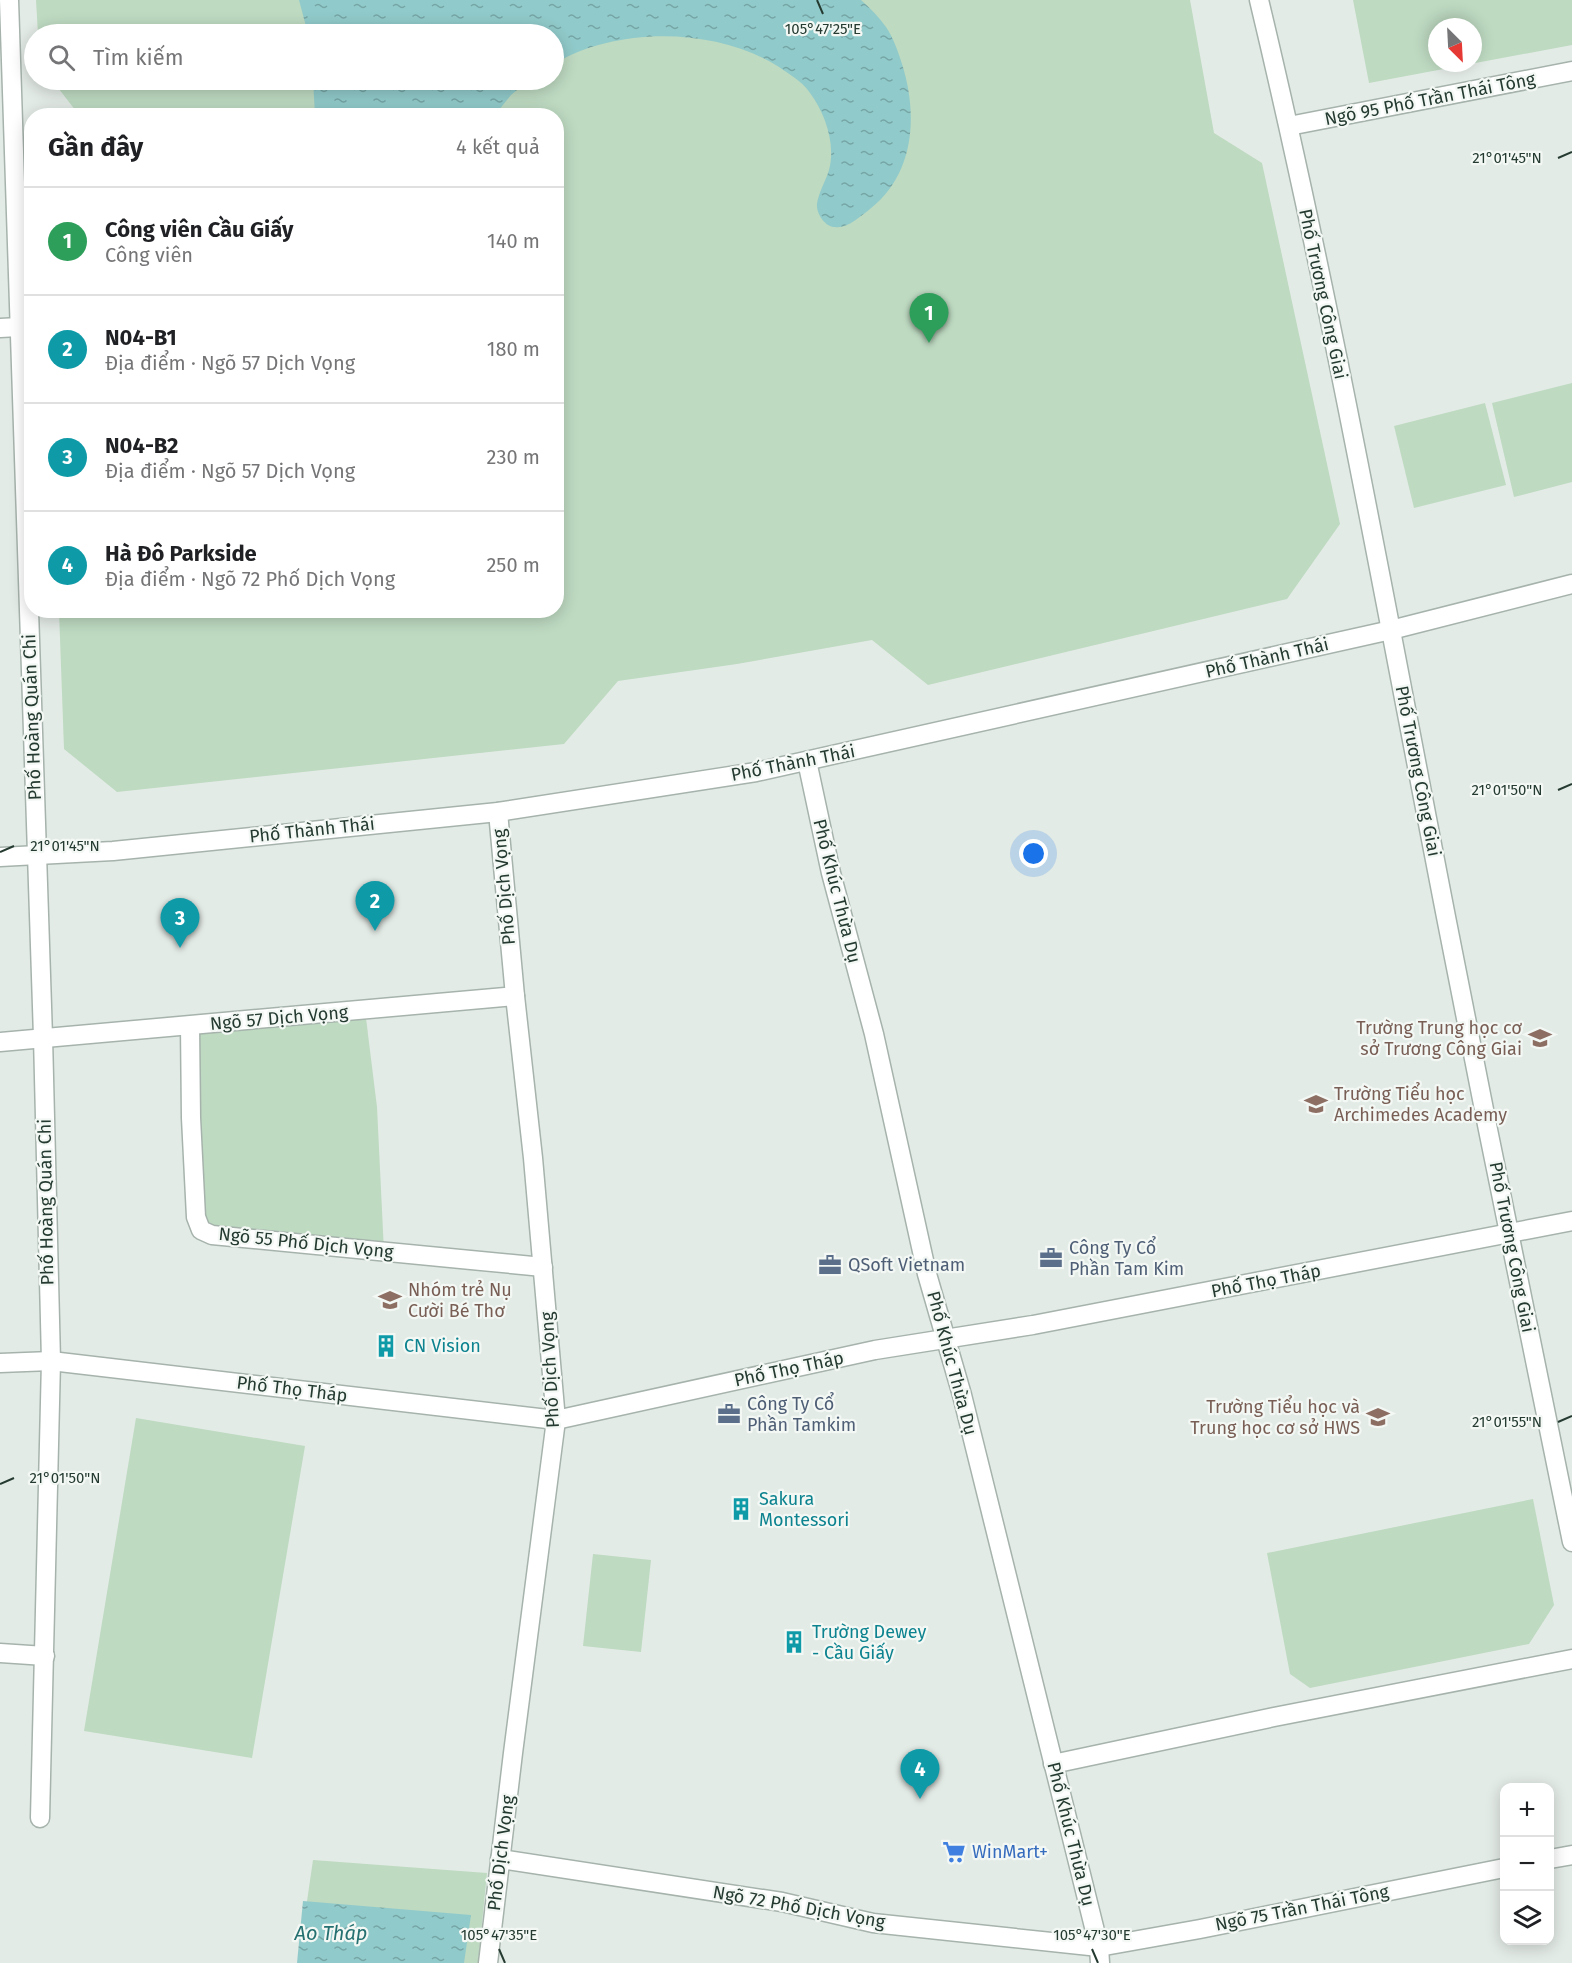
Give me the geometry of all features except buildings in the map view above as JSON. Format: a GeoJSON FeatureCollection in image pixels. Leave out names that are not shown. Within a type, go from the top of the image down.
{"type":"FeatureCollection","features":[{"type":"Feature","properties":{"kind":"street","name":"Phố Hoàng Quán Chi"},"geometry":{"type":"LineString","coordinates":[[9,0],[6,95],[19,327],[24,482]]}},
{"type":"Feature","properties":{"kind":"street","name":"Phố Trương Công Giai"},"geometry":{"type":"LineString","coordinates":[[1259,0],[1289,126],[1572,1542]]}},
{"type":"Feature","properties":{"kind":"street","name":"Ngõ 95 Phố Trần Thái Tông"},"geometry":{"type":"LineString","coordinates":[[1289,126],[1572,71]]}},
{"type":"Feature","properties":{"kind":"street"},"geometry":{"type":"LineString","coordinates":[[0,328],[19,327]]}},
{"type":"Feature","properties":{"kind":"street","name":"Phố Thành Thái"},"geometry":{"type":"LineString","coordinates":[[0,857],[112,850],[498,812],[756,772],[1391,630],[1572,584]]}},
{"type":"Feature","properties":{"kind":"street","name":"Phố Hoàng Quán Chi"},"geometry":{"type":"LineString","coordinates":[[28,618],[43,1037],[51,1361],[40,1818]]}},
{"type":"Feature","properties":{"kind":"street","name":"Phố Khúc Thừa Dụ"},"geometry":{"type":"LineString","coordinates":[[807,761],[831,873],[874,1034],[927,1274],[962,1395],[994,1521],[1099,1955]]}},
{"type":"Feature","properties":{"kind":"street","name":"Phố Dịch Vọng"},"geometry":{"type":"LineString","coordinates":[[488,1963],[556,1420],[532,1146],[514,996],[498,812]]}},
{"type":"Feature","properties":{"kind":"street","name":"Ngõ 57 Dịch Vọng"},"geometry":{"type":"LineString","coordinates":[[0,1042],[514,996]]}},
{"type":"Feature","properties":{"kind":"street","name":"Ngõ 55 Phố Dịch Vọng"},"geometry":{"type":"LineString","coordinates":[[190,1026],[191,1118],[196,1217],[201,1230],[212,1235],[543,1267]]}},
{"type":"Feature","properties":{"kind":"street","name":"Phố Thọ Tháp"},"geometry":{"type":"LineString","coordinates":[[0,1363],[51,1361],[556,1420],[875,1350],[946,1340],[1190,1296],[1572,1221]]}},
{"type":"Feature","properties":{"kind":"street"},"geometry":{"type":"LineString","coordinates":[[0,1653],[45,1656]]}},
{"type":"Feature","properties":{"kind":"street"},"geometry":{"type":"LineString","coordinates":[[1053,1764],[1274,1717],[1572,1659]]}},
{"type":"Feature","properties":{"kind":"street"},"geometry":{"type":"LineString","coordinates":[[1554,1858],[1572,1855]]}},
{"type":"Feature","properties":{"kind":"street","name":"Ngõ 72 Phố Dịch Vọng"},"geometry":{"type":"LineString","coordinates":[[500,1858],[782,1902],[873,1923],[1099,1955]]}},
{"type":"Feature","properties":{"kind":"street","name":"Ngõ 75 Trần Thái Tông"},"geometry":{"type":"LineString","coordinates":[[1099,1955],[1200,1929],[1500,1869]]}},
{"type":"Feature","properties":{"kind":"green space"},"geometry":{"type":"Polygon","coordinates":[[[36,0],[1190,0],[1214,133],[1262,163],[1340,524],[1287,599],[928,685],[872,640],[737,664],[618,681],[564,744],[117,792],[64,749],[59,618],[564,618],[564,108],[74,108],[60,90],[564,90],[564,24],[37,24],[36,0]]]}},
{"type":"Feature","properties":{"kind":"green space"},"geometry":{"type":"Polygon","coordinates":[[[1353,0],[1572,0],[1572,45],[1482,62],[1482,18],[1428,18],[1428,72],[1369,83],[1353,0]]]}},
{"type":"Feature","properties":{"kind":"green space"},"geometry":{"type":"Polygon","coordinates":[[[1572,383],[1572,482],[1514,497],[1492,403],[1572,383]]]}},
{"type":"Feature","properties":{"kind":"green space"},"geometry":{"type":"Polygon","coordinates":[[[1485,403],[1506,485],[1414,508],[1394,426],[1485,403]]]}},
{"type":"Feature","properties":{"kind":"green space"},"geometry":{"type":"Polygon","coordinates":[[[365,1010],[377,1107],[384,1252],[201,1230],[190,1026],[365,1010]]]}},
{"type":"Feature","properties":{"kind":"green space"},"geometry":{"type":"Polygon","coordinates":[[[136,1418],[305,1446],[252,1758],[84,1731],[136,1418]]]}},
{"type":"Feature","properties":{"kind":"green space"},"geometry":{"type":"Polygon","coordinates":[[[1533,1499],[1554,1605],[1529,1644],[1310,1688],[1290,1674],[1267,1553],[1533,1499]]]}},
{"type":"Feature","properties":{"kind":"green space"},"geometry":{"type":"Polygon","coordinates":[[[593,1554],[651,1560],[641,1652],[583,1646],[593,1554]]]}},
{"type":"Feature","properties":{"kind":"green space"},"geometry":{"type":"Polygon","coordinates":[[[313,1860],[487,1873],[478,1963],[298,1963],[313,1860]]]}},
{"type":"Feature","properties":{"kind":"water"},"geometry":{"type":"Polygon","coordinates":[[[299,0],[861,0],[886,27],[899,54],[910,103],[909,142],[896,179],[885,195],[854,221],[840,227],[831,226],[822,219],[817,208],[831,160],[828,129],[820,110],[800,82],[779,67],[754,54],[726,44],[697,38],[666,36],[607,43],[564,59],[564,24],[305,24],[299,0]]]}},
{"type":"Feature","properties":{"kind":"water"},"geometry":{"type":"Polygon","coordinates":[[[314,90],[517,90],[500,108],[315,108],[314,90]]]}},
{"type":"Feature","properties":{"kind":"water","name":"Ao Tháp"},"geometry":{"type":"Polygon","coordinates":[[[303,1901],[471,1915],[464,1963],[297,1963],[303,1901]]]}},
{"type":"Feature","properties":{"kind":"place","name":"Công viên Cầu Giấy"},"geometry":{"type":"Point","coordinates":[929,343]}},
{"type":"Feature","properties":{"kind":"place","name":"N04-B1"},"geometry":{"type":"Point","coordinates":[375,931]}},
{"type":"Feature","properties":{"kind":"place","name":"N04-B2"},"geometry":{"type":"Point","coordinates":[180,948]}},
{"type":"Feature","properties":{"kind":"place","name":"Trường Trung học cơ sở Trương Công Giai"},"geometry":{"type":"Point","coordinates":[1540,1038]}},
{"type":"Feature","properties":{"kind":"place","name":"Trường Tiểu học Archimedes Academy"},"geometry":{"type":"Point","coordinates":[1316,1104]}},
{"type":"Feature","properties":{"kind":"place","name":"Công Ty Cổ Phần Tam Kim"},"geometry":{"type":"Point","coordinates":[1051,1258]}},
{"type":"Feature","properties":{"kind":"place","name":"QSoft Vietnam"},"geometry":{"type":"Point","coordinates":[830,1265]}},
{"type":"Feature","properties":{"kind":"place","name":"Nhóm trẻ Nụ Cười Bé Thơ"},"geometry":{"type":"Point","coordinates":[390,1300]}},
{"type":"Feature","properties":{"kind":"place","name":"CN Vision"},"geometry":{"type":"Point","coordinates":[386,1346]}},
{"type":"Feature","properties":{"kind":"place","name":"Công Ty Cổ Phần Tamkim"},"geometry":{"type":"Point","coordinates":[729,1414]}},
{"type":"Feature","properties":{"kind":"place","name":"Trường Tiểu học và Trung học cơ sở HWS"},"geometry":{"type":"Point","coordinates":[1378,1417]}},
{"type":"Feature","properties":{"kind":"place","name":"Sakura Montessori"},"geometry":{"type":"Point","coordinates":[741,1509]}},
{"type":"Feature","properties":{"kind":"place","name":"Trường Dewey - Cầu Giấy"},"geometry":{"type":"Point","coordinates":[794,1642]}},
{"type":"Feature","properties":{"kind":"place","name":"Hà Đô Parkside"},"geometry":{"type":"Point","coordinates":[920,1799]}},
{"type":"Feature","properties":{"kind":"place","name":"WinMart+"},"geometry":{"type":"Point","coordinates":[954,1852]}}]}
